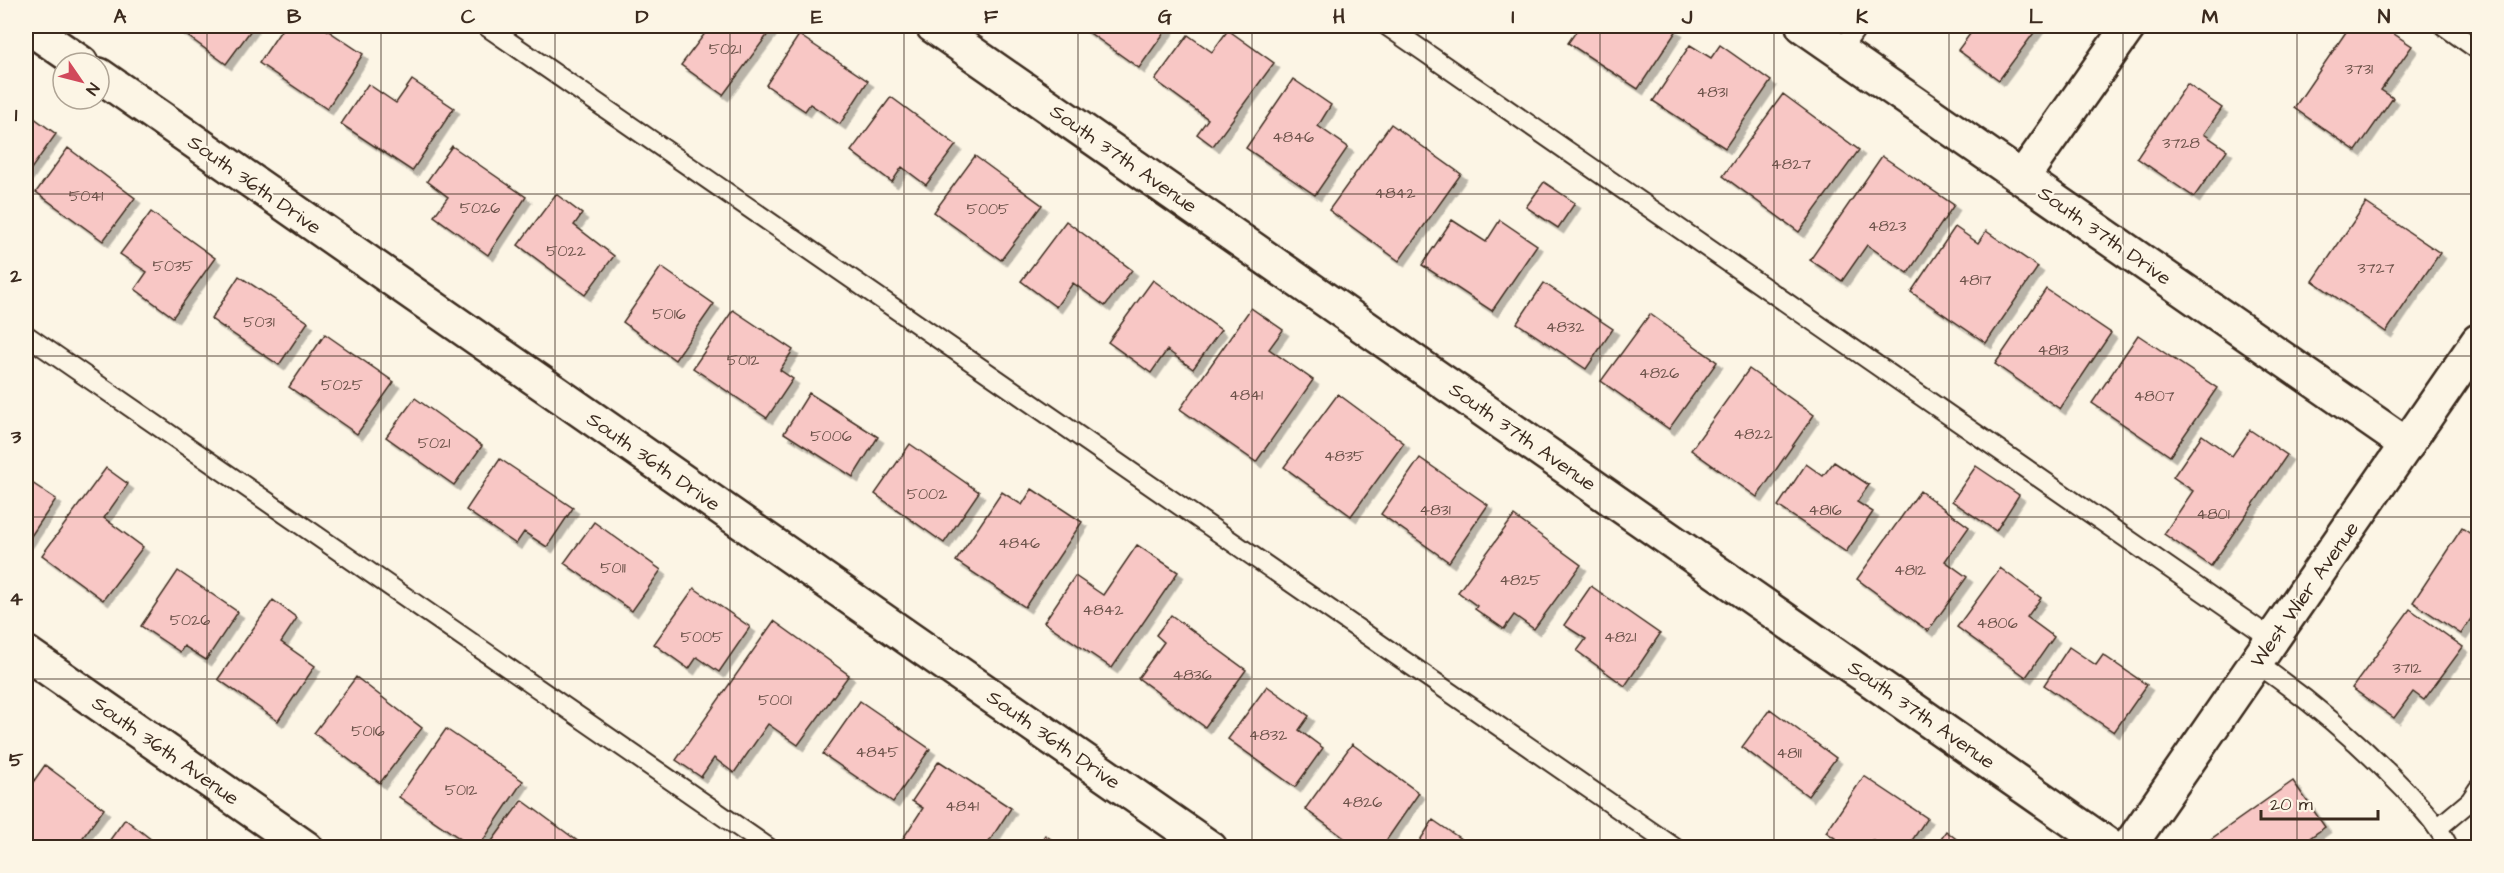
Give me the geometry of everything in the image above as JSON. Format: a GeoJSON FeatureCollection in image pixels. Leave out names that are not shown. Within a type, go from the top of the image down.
{"type":"FeatureCollection","features":[{"type":"Feature","properties":{"kind":"street"},"geometry":{"type":"LineString","coordinates":[[27,26],[63,51]]}},
{"type":"Feature","properties":{"kind":"street","name":"South 37th Avenue"},"geometry":{"type":"LineString","coordinates":[[933,26],[2112,848]]}},
{"type":"Feature","properties":{"kind":"street","name":"South 37th Drive"},"geometry":{"type":"LineString","coordinates":[[1803,26],[1849,38],[2022,178],[2407,445]]}},
{"type":"Feature","properties":{"kind":"street"},"geometry":{"type":"LineString","coordinates":[[2022,178],[2129,26]]}},
{"type":"Feature","properties":{"kind":"street","name":"South 36th Drive"},"geometry":{"type":"LineString","coordinates":[[111,83],[1210,848]]}},
{"type":"Feature","properties":{"kind":"street","name":"West Wier Avenue"},"geometry":{"type":"LineString","coordinates":[[2128,848],[2478,341]]}},
{"type":"Feature","properties":{"kind":"street","name":"South 36th Avenue"},"geometry":{"type":"LineString","coordinates":[[26,652],[306,848]]}},
{"type":"Feature","properties":{"kind":"lane"},"geometry":{"type":"LineString","coordinates":[[486,26],[1675,848]]}},
{"type":"Feature","properties":{"kind":"lane"},"geometry":{"type":"LineString","coordinates":[[1387,26],[2264,651],[2312,703],[2385,770],[2439,827],[2449,848]]}},
{"type":"Feature","properties":{"kind":"lane"},"geometry":{"type":"LineString","coordinates":[[2444,26],[2478,50]]}},
{"type":"Feature","properties":{"kind":"lane"},"geometry":{"type":"LineString","coordinates":[[26,335],[769,848]]}},
{"type":"Feature","properties":{"kind":"lane"},"geometry":{"type":"LineString","coordinates":[[2439,827],[2470,801],[2478,789]]}},
{"type":"Feature","properties":{"kind":"building"},"geometry":{"type":"Polygon","coordinates":[[[174,26],[254,26],[226,64],[174,26]]]}},
{"type":"Feature","properties":{"kind":"building"},"geometry":{"type":"Polygon","coordinates":[[[284,26],[321,26],[363,54],[327,109],[259,63],[284,26]]]}},
{"type":"Feature","properties":{"kind":"building"},"geometry":{"type":"Polygon","coordinates":[[[697,26],[774,26],[723,95],[681,65],[706,32],[697,26]]]}},
{"type":"Feature","properties":{"kind":"building"},"geometry":{"type":"Polygon","coordinates":[[[1080,26],[1169,26],[1139,68],[1080,26]]]}},
{"type":"Feature","properties":{"kind":"building"},"geometry":{"type":"Polygon","coordinates":[[[1580,26],[1669,26],[1677,30],[1638,89],[1568,43],[1580,26]]]}},
{"type":"Feature","properties":{"kind":"building"},"geometry":{"type":"Polygon","coordinates":[[[1976,26],[2039,26],[1999,80],[1958,50],[1976,26]]]}},
{"type":"Feature","properties":{"kind":"building"},"geometry":{"type":"Polygon","coordinates":[[[2350,26],[2382,26],[2412,46],[2381,90],[2393,98],[2356,151],[2294,108],[2350,26]]]}},
{"type":"Feature","properties":{"kind":"building"},"geometry":{"type":"Polygon","coordinates":[[[1228,30],[1274,63],[1213,146],[1197,134],[1208,119],[1155,80],[1188,35],[1212,52],[1228,30]]]}},
{"type":"Feature","properties":{"kind":"building"},"geometry":{"type":"Polygon","coordinates":[[[799,35],[868,81],[840,124],[810,104],[805,111],[766,85],[799,35]]]}},
{"type":"Feature","properties":{"kind":"building"},"geometry":{"type":"Polygon","coordinates":[[[1690,45],[1711,58],[1720,45],[1771,81],[1725,148],[1653,101],[1690,45]]]}},
{"type":"Feature","properties":{"kind":"building"},"geometry":{"type":"Polygon","coordinates":[[[1293,79],[1331,105],[1318,126],[1348,147],[1315,195],[1246,148],[1293,79]]]}},
{"type":"Feature","properties":{"kind":"building"},"geometry":{"type":"Polygon","coordinates":[[[412,80],[454,108],[412,171],[341,124],[368,84],[396,103],[412,80]]]}},
{"type":"Feature","properties":{"kind":"building"},"geometry":{"type":"Polygon","coordinates":[[[2187,84],[2222,108],[2204,134],[2227,150],[2194,197],[2137,158],[2187,84]]]}},
{"type":"Feature","properties":{"kind":"building"},"geometry":{"type":"Polygon","coordinates":[[[1783,94],[1859,150],[1799,232],[1723,176],[1783,94]]]}},
{"type":"Feature","properties":{"kind":"building"},"geometry":{"type":"Polygon","coordinates":[[[891,97],[956,145],[926,185],[902,167],[892,182],[851,151],[891,97]]]}},
{"type":"Feature","properties":{"kind":"building"},"geometry":{"type":"Polygon","coordinates":[[[26,112],[56,134],[26,176],[26,112]]]}},
{"type":"Feature","properties":{"kind":"building"},"geometry":{"type":"Polygon","coordinates":[[[1391,124],[1461,174],[1399,261],[1329,210],[1391,124]]]}},
{"type":"Feature","properties":{"kind":"building"},"geometry":{"type":"Polygon","coordinates":[[[452,146],[526,197],[488,255],[434,216],[448,197],[427,181],[452,146]]]}},
{"type":"Feature","properties":{"kind":"building"},"geometry":{"type":"Polygon","coordinates":[[[68,148],[135,198],[103,241],[36,192],[68,148]]]}},
{"type":"Feature","properties":{"kind":"building"},"geometry":{"type":"Polygon","coordinates":[[[975,156],[1042,205],[1001,260],[934,212],[975,156]]]}},
{"type":"Feature","properties":{"kind":"building"},"geometry":{"type":"Polygon","coordinates":[[[1882,156],[1954,205],[1908,273],[1867,245],[1842,281],[1810,260],[1882,156]]]}},
{"type":"Feature","properties":{"kind":"building"},"geometry":{"type":"Polygon","coordinates":[[[1544,182],[1575,203],[1558,228],[1526,207],[1544,182]]]}},
{"type":"Feature","properties":{"kind":"building"},"geometry":{"type":"Polygon","coordinates":[[[556,194],[582,214],[574,225],[614,256],[585,295],[518,245],[556,194]]]}},
{"type":"Feature","properties":{"kind":"building"},"geometry":{"type":"Polygon","coordinates":[[[2366,203],[2440,253],[2386,332],[2313,281],[2366,203]]]}},
{"type":"Feature","properties":{"kind":"building"},"geometry":{"type":"Polygon","coordinates":[[[151,212],[215,258],[173,317],[135,289],[147,272],[120,254],[151,212]]]}},
{"type":"Feature","properties":{"kind":"building"},"geometry":{"type":"Polygon","coordinates":[[[1452,220],[1486,242],[1500,220],[1537,245],[1492,311],[1422,265],[1452,220]]]}},
{"type":"Feature","properties":{"kind":"building"},"geometry":{"type":"Polygon","coordinates":[[[1066,221],[1132,270],[1105,306],[1073,283],[1056,307],[1021,281],[1066,221]]]}},
{"type":"Feature","properties":{"kind":"building"},"geometry":{"type":"Polygon","coordinates":[[[1955,227],[1978,243],[1986,231],[2038,267],[1986,343],[1911,292],[1955,227]]]}},
{"type":"Feature","properties":{"kind":"building"},"geometry":{"type":"Polygon","coordinates":[[[661,267],[714,304],[675,360],[623,322],[661,267]]]}},
{"type":"Feature","properties":{"kind":"building"},"geometry":{"type":"Polygon","coordinates":[[[239,276],[308,322],[279,365],[211,319],[239,276]]]}},
{"type":"Feature","properties":{"kind":"building"},"geometry":{"type":"Polygon","coordinates":[[[1153,280],[1221,330],[1193,369],[1167,350],[1151,373],[1108,342],[1153,280]]]}},
{"type":"Feature","properties":{"kind":"building"},"geometry":{"type":"Polygon","coordinates":[[[1544,283],[1613,329],[1586,369],[1517,323],[1544,283]]]}},
{"type":"Feature","properties":{"kind":"building"},"geometry":{"type":"Polygon","coordinates":[[[2046,289],[2111,333],[2060,409],[1995,364],[2046,289]]]}},
{"type":"Feature","properties":{"kind":"building"},"geometry":{"type":"Polygon","coordinates":[[[1251,308],[1283,330],[1269,349],[1313,380],[1256,462],[1180,409],[1251,308]]]}},
{"type":"Feature","properties":{"kind":"building"},"geometry":{"type":"Polygon","coordinates":[[[733,310],[793,350],[780,370],[793,379],[767,418],[693,368],[733,310]]]}},
{"type":"Feature","properties":{"kind":"building"},"geometry":{"type":"Polygon","coordinates":[[[1650,314],[1717,362],[1669,429],[1601,381],[1650,314]]]}},
{"type":"Feature","properties":{"kind":"building"},"geometry":{"type":"Polygon","coordinates":[[[325,334],[394,382],[357,434],[289,387],[325,334]]]}},
{"type":"Feature","properties":{"kind":"building"},"geometry":{"type":"Polygon","coordinates":[[[2138,335],[2217,388],[2170,456],[2092,403],[2138,335]]]}},
{"type":"Feature","properties":{"kind":"building"},"geometry":{"type":"Polygon","coordinates":[[[1749,369],[1814,415],[1757,497],[1691,450],[1749,369]]]}},
{"type":"Feature","properties":{"kind":"building"},"geometry":{"type":"Polygon","coordinates":[[[809,393],[878,437],[853,477],[784,433],[809,393]]]}},
{"type":"Feature","properties":{"kind":"building"},"geometry":{"type":"Polygon","coordinates":[[[1338,394],[1404,443],[1351,516],[1284,467],[1338,394]]]}},
{"type":"Feature","properties":{"kind":"building"},"geometry":{"type":"Polygon","coordinates":[[[415,398],[482,446],[454,485],[386,437],[415,398]]]}},
{"type":"Feature","properties":{"kind":"building"},"geometry":{"type":"Polygon","coordinates":[[[2250,430],[2287,455],[2211,566],[2164,534],[2193,491],[2173,477],[2202,435],[2232,456],[2250,430]]]}},
{"type":"Feature","properties":{"kind":"building"},"geometry":{"type":"Polygon","coordinates":[[[910,444],[979,492],[944,543],[875,494],[910,444]]]}},
{"type":"Feature","properties":{"kind":"building"},"geometry":{"type":"Polygon","coordinates":[[[1420,458],[1488,505],[1449,562],[1381,514],[1420,458]]]}},
{"type":"Feature","properties":{"kind":"building"},"geometry":{"type":"Polygon","coordinates":[[[500,459],[573,508],[547,547],[524,532],[516,544],[466,510],[500,459]]]}},
{"type":"Feature","properties":{"kind":"building"},"geometry":{"type":"Polygon","coordinates":[[[1834,462],[1869,485],[1857,502],[1873,512],[1846,552],[1778,506],[1806,464],[1823,476],[1834,462]]]}},
{"type":"Feature","properties":{"kind":"building"},"geometry":{"type":"Polygon","coordinates":[[[1976,466],[2019,495],[1996,531],[1952,501],[1976,466]]]}},
{"type":"Feature","properties":{"kind":"building"},"geometry":{"type":"Polygon","coordinates":[[[106,468],[128,484],[104,518],[143,547],[103,600],[42,555],[106,468]]]}},
{"type":"Feature","properties":{"kind":"building"},"geometry":{"type":"Polygon","coordinates":[[[26,479],[56,499],[27,542],[26,541],[26,479]]]}},
{"type":"Feature","properties":{"kind":"building"},"geometry":{"type":"Polygon","coordinates":[[[1032,489],[1082,522],[1025,607],[956,561],[1002,492],[1022,505],[1032,489]]]}},
{"type":"Feature","properties":{"kind":"building"},"geometry":{"type":"Polygon","coordinates":[[[1920,491],[1969,527],[1945,561],[1967,577],[1928,631],[1857,579],[1920,491]]]}},
{"type":"Feature","properties":{"kind":"building"},"geometry":{"type":"Polygon","coordinates":[[[1514,516],[1581,565],[1534,629],[1514,615],[1504,629],[1475,609],[1477,606],[1458,592],[1514,516]]]}},
{"type":"Feature","properties":{"kind":"building"},"geometry":{"type":"Polygon","coordinates":[[[594,522],[661,570],[632,611],[564,563],[594,522]]]}},
{"type":"Feature","properties":{"kind":"building"},"geometry":{"type":"Polygon","coordinates":[[[2462,528],[2478,539],[2478,608],[2461,634],[2413,602],[2462,528]]]}},
{"type":"Feature","properties":{"kind":"building"},"geometry":{"type":"Polygon","coordinates":[[[1137,545],[1178,572],[1112,668],[1044,622],[1075,576],[1103,595],[1137,545]]]}},
{"type":"Feature","properties":{"kind":"building"},"geometry":{"type":"Polygon","coordinates":[[[2000,568],[2041,598],[2027,617],[2054,637],[2026,677],[1957,627],[2000,568]]]}},
{"type":"Feature","properties":{"kind":"building"},"geometry":{"type":"Polygon","coordinates":[[[178,571],[238,612],[206,660],[184,646],[180,652],[141,626],[178,571]]]}},
{"type":"Feature","properties":{"kind":"building"},"geometry":{"type":"Polygon","coordinates":[[[1591,586],[1660,634],[1625,686],[1577,651],[1586,639],[1564,625],[1591,586]]]}},
{"type":"Feature","properties":{"kind":"building"},"geometry":{"type":"Polygon","coordinates":[[[694,588],[750,627],[719,672],[697,657],[689,669],[654,644],[694,588]]]}},
{"type":"Feature","properties":{"kind":"building"},"geometry":{"type":"Polygon","coordinates":[[[273,600],[297,618],[281,642],[315,666],[278,721],[218,679],[273,600]]]}},
{"type":"Feature","properties":{"kind":"building"},"geometry":{"type":"Polygon","coordinates":[[[2410,609],[2463,647],[2424,700],[2413,692],[2394,718],[2352,688],[2410,609]]]}},
{"type":"Feature","properties":{"kind":"building"},"geometry":{"type":"Polygon","coordinates":[[[1171,615],[1246,670],[1205,727],[1138,678],[1164,642],[1156,635],[1171,615]]]}},
{"type":"Feature","properties":{"kind":"building"},"geometry":{"type":"Polygon","coordinates":[[[774,621],[849,675],[798,745],[768,724],[734,773],[714,758],[701,777],[676,760],[774,621]]]}},
{"type":"Feature","properties":{"kind":"building"},"geometry":{"type":"Polygon","coordinates":[[[2069,647],[2096,665],[2103,655],[2147,685],[2114,732],[2044,685],[2069,647]]]}},
{"type":"Feature","properties":{"kind":"building"},"geometry":{"type":"Polygon","coordinates":[[[356,677],[422,728],[380,783],[314,733],[356,677]]]}},
{"type":"Feature","properties":{"kind":"building"},"geometry":{"type":"Polygon","coordinates":[[[1267,686],[1309,716],[1299,730],[1323,748],[1295,787],[1228,739],[1267,686]]]}},
{"type":"Feature","properties":{"kind":"building"},"geometry":{"type":"Polygon","coordinates":[[[860,701],[930,749],[893,802],[823,754],[860,701]]]}},
{"type":"Feature","properties":{"kind":"building"},"geometry":{"type":"Polygon","coordinates":[[[1770,709],[1836,758],[1808,796],[1742,747],[1770,709]]]}},
{"type":"Feature","properties":{"kind":"building"},"geometry":{"type":"Polygon","coordinates":[[[446,729],[523,781],[478,848],[474,848],[399,797],[446,729]]]}},
{"type":"Feature","properties":{"kind":"building"},"geometry":{"type":"Polygon","coordinates":[[[1352,744],[1419,793],[1381,848],[1358,848],[1305,809],[1352,744]]]}},
{"type":"Feature","properties":{"kind":"building"},"geometry":{"type":"Polygon","coordinates":[[[939,761],[1011,808],[985,848],[898,846],[923,808],[912,801],[939,761]]]}},
{"type":"Feature","properties":{"kind":"building"},"geometry":{"type":"Polygon","coordinates":[[[45,765],[104,809],[75,848],[32,848],[26,843],[26,792],[45,765]]]}},
{"type":"Feature","properties":{"kind":"building"},"geometry":{"type":"Polygon","coordinates":[[[1864,776],[1927,818],[1907,848],[1884,848],[1872,840],[1867,848],[1850,848],[1826,832],[1864,776]]]}},
{"type":"Feature","properties":{"kind":"building"},"geometry":{"type":"Polygon","coordinates":[[[2293,781],[2325,827],[2307,840],[2312,848],[2217,848],[2211,839],[2293,781]]]}},
{"type":"Feature","properties":{"kind":"building"},"geometry":{"type":"Polygon","coordinates":[[[522,800],[587,848],[487,848],[522,800]]]}},
{"type":"Feature","properties":{"kind":"building"},"geometry":{"type":"Polygon","coordinates":[[[125,819],[162,848],[104,848],[125,819]]]}},
{"type":"Feature","properties":{"kind":"building"},"geometry":{"type":"Polygon","coordinates":[[[1433,820],[1474,848],[1415,848],[1433,820]]]}},
{"type":"Feature","properties":{"kind":"building"},"geometry":{"type":"Polygon","coordinates":[[[1946,831],[1968,848],[1934,848],[1946,831]]]}},
{"type":"Feature","properties":{"kind":"building"},"geometry":{"type":"Polygon","coordinates":[[[1045,835],[1064,848],[1036,848],[1045,835]]]}}]}
